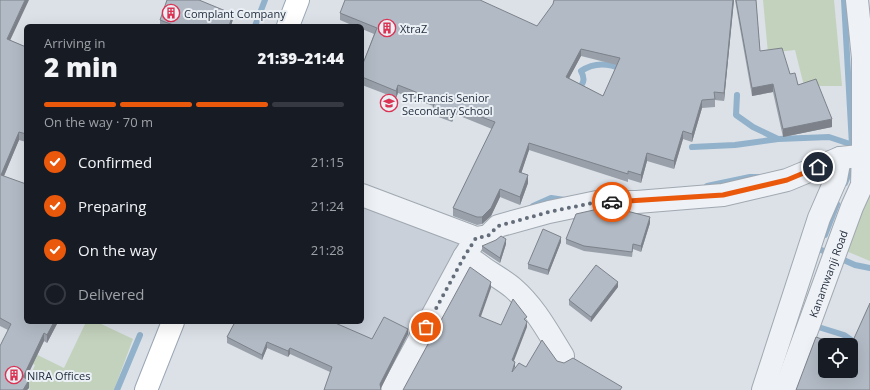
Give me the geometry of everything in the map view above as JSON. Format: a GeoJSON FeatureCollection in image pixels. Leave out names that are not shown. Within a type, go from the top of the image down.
{"type":"FeatureCollection","features":[{"type":"Feature","properties":{"kind":"main road"},"geometry":{"type":"LineString","coordinates":[[288,24],[293,2]]}},
{"type":"Feature","properties":{"kind":"main road"},"geometry":{"type":"LineString","coordinates":[[146,390],[172,324]]}},
{"type":"Feature","properties":{"kind":"street","name":"Kanamwanji Road"},"geometry":{"type":"LineString","coordinates":[[785,390],[852,207],[862,185],[866,155],[863,58],[857,0]]}},
{"type":"Feature","properties":{"kind":"street"},"geometry":{"type":"LineString","coordinates":[[364,196],[476,238],[488,236],[498,226],[549,212],[597,202],[637,202],[723,195],[787,180],[840,158],[866,155]]}},
{"type":"Feature","properties":{"kind":"street"},"geometry":{"type":"LineString","coordinates":[[763,390],[819,218],[836,179],[840,158]]}},
{"type":"Feature","properties":{"kind":"street"},"geometry":{"type":"LineString","coordinates":[[392,390],[464,257],[476,238]]}},
{"type":"Feature","properties":{"kind":"street"},"geometry":{"type":"LineString","coordinates":[[464,257],[468,258],[513,288],[537,314],[563,356]]}},
{"type":"Feature","properties":{"kind":"shaded area"},"geometry":{"type":"Polygon","coordinates":[[[364,204],[460,240],[400,355],[324,324],[364,324],[364,204]]]}},
{"type":"Feature","properties":{"kind":"green space"},"geometry":{"type":"Polygon","coordinates":[[[763,0],[834,0],[842,86],[804,86],[795,50],[768,53],[763,0]]]}},
{"type":"Feature","properties":{"kind":"green space"},"geometry":{"type":"Polygon","coordinates":[[[870,173],[870,261],[839,248],[870,173]]]}},
{"type":"Feature","properties":{"kind":"green space"},"geometry":{"type":"Polygon","coordinates":[[[85,324],[101,324],[133,339],[114,390],[29,390],[30,388],[26,385],[35,365],[0,348],[3,338],[64,368],[85,324]]]}},
{"type":"Feature","properties":{"kind":"building"},"geometry":{"type":"Polygon","coordinates":[[[0,0],[25,0],[7,39],[24,46],[24,133],[19,132],[1,175],[24,183],[24,324],[53,324],[47,335],[44,333],[23,377],[29,380],[23,390],[0,390],[0,346],[11,324],[0,318],[0,0]]]}},
{"type":"Feature","properties":{"kind":"building"},"geometry":{"type":"Polygon","coordinates":[[[167,0],[199,0],[233,14],[230,24],[171,24],[160,20],[167,0]]]}},
{"type":"Feature","properties":{"kind":"building"},"geometry":{"type":"Polygon","coordinates":[[[345,0],[480,0],[537,26],[553,4],[554,0],[733,0],[724,93],[714,92],[715,99],[702,100],[692,134],[683,131],[674,161],[647,153],[641,175],[628,171],[628,174],[529,143],[519,172],[528,175],[520,197],[500,189],[491,208],[482,217],[477,217],[453,208],[495,122],[455,107],[452,114],[433,107],[436,100],[398,85],[396,91],[364,78],[364,61],[377,28],[340,13],[345,0]],[[581,49],[566,77],[603,96],[620,58],[581,49]]]}},
{"type":"Feature","properties":{"kind":"building"},"geometry":{"type":"Polygon","coordinates":[[[736,0],[756,0],[760,51],[782,48],[790,74],[795,73],[798,85],[816,79],[832,119],[783,129],[773,84],[752,88],[736,0]]]}},
{"type":"Feature","properties":{"kind":"building"},"geometry":{"type":"Polygon","coordinates":[[[598,209],[619,209],[650,217],[641,246],[633,244],[632,252],[584,246],[566,239],[576,214],[598,209]]]}},
{"type":"Feature","properties":{"kind":"building"},"geometry":{"type":"Polygon","coordinates":[[[543,229],[561,237],[548,270],[528,264],[543,229]]]}},
{"type":"Feature","properties":{"kind":"building"},"geometry":{"type":"Polygon","coordinates":[[[501,236],[506,239],[500,258],[482,246],[496,240],[501,236]]]}},
{"type":"Feature","properties":{"kind":"building"},"geometry":{"type":"Polygon","coordinates":[[[596,265],[618,282],[591,317],[569,300],[596,265]]]}},
{"type":"Feature","properties":{"kind":"building"},"geometry":{"type":"Polygon","coordinates":[[[470,267],[491,282],[479,316],[501,325],[513,299],[527,317],[524,319],[527,322],[512,360],[515,362],[512,372],[519,363],[526,367],[542,340],[557,361],[564,363],[573,358],[622,387],[620,390],[403,390],[470,267]]]}},
{"type":"Feature","properties":{"kind":"building"},"geometry":{"type":"Polygon","coordinates":[[[870,303],[870,390],[796,390],[816,337],[819,338],[818,378],[858,378],[858,338],[854,338],[870,303]]]}},
{"type":"Feature","properties":{"kind":"building"},"geometry":{"type":"Polygon","coordinates":[[[384,317],[408,329],[380,384],[381,390],[324,390],[332,367],[290,348],[288,351],[267,342],[262,355],[227,337],[234,324],[338,324],[372,339],[384,317]]]}},
{"type":"Feature","properties":{"kind":"waterway"},"geometry":{"type":"LineString","coordinates":[[256,24],[265,0]]}},
{"type":"Feature","properties":{"kind":"waterway"},"geometry":{"type":"LineString","coordinates":[[844,0],[852,145]]}},
{"type":"Feature","properties":{"kind":"waterway"},"geometry":{"type":"LineString","coordinates":[[577,91],[583,82],[581,71],[586,68],[601,64],[622,69]]}},
{"type":"Feature","properties":{"kind":"waterway"},"geometry":{"type":"LineString","coordinates":[[737,95],[736,115],[753,127],[778,139],[829,137],[859,147]]}},
{"type":"Feature","properties":{"kind":"waterway"},"geometry":{"type":"LineString","coordinates":[[692,147],[735,145],[778,139]]}},
{"type":"Feature","properties":{"kind":"waterway"},"geometry":{"type":"LineString","coordinates":[[845,183],[852,166]]}},
{"type":"Feature","properties":{"kind":"waterway"},"geometry":{"type":"LineString","coordinates":[[707,186],[750,177],[760,177]]}},
{"type":"Feature","properties":{"kind":"waterway"},"geometry":{"type":"LineString","coordinates":[[533,206],[551,198],[565,200]]}},
{"type":"Feature","properties":{"kind":"waterway"},"geometry":{"type":"LineString","coordinates":[[825,235],[837,204]]}},
{"type":"Feature","properties":{"kind":"waterway"},"geometry":{"type":"LineString","coordinates":[[819,249],[855,265],[870,268]]}},
{"type":"Feature","properties":{"kind":"waterway"},"geometry":{"type":"LineString","coordinates":[[812,325],[844,335],[870,353]]}},
{"type":"Feature","properties":{"kind":"waterway"},"geometry":{"type":"LineString","coordinates":[[117,390],[140,335]]}},
{"type":"Feature","properties":{"kind":"way so far"},"geometry":{"type":"LineString","coordinates":[[426,327],[476,238],[488,236],[498,226],[549,212],[597,202],[612,202]]}},
{"type":"Feature","properties":{"kind":"place","name":"Complant Company"},"geometry":{"type":"Point","coordinates":[171,13]}},
{"type":"Feature","properties":{"kind":"place","name":"XtraZ"},"geometry":{"type":"Point","coordinates":[387,28]}},
{"type":"Feature","properties":{"kind":"place","name":"ST.Francis Senior Secondary School"},"geometry":{"type":"Point","coordinates":[389,103]}},
{"type":"Feature","properties":{"kind":"place","name":"NIRA Offices"},"geometry":{"type":"Point","coordinates":[14,375]}},
{"type":"Feature","properties":{"kind":"route"},"geometry":{"type":"LineString","coordinates":[[612,202],[637,202],[723,195],[787,180],[818,167]]}}]}
